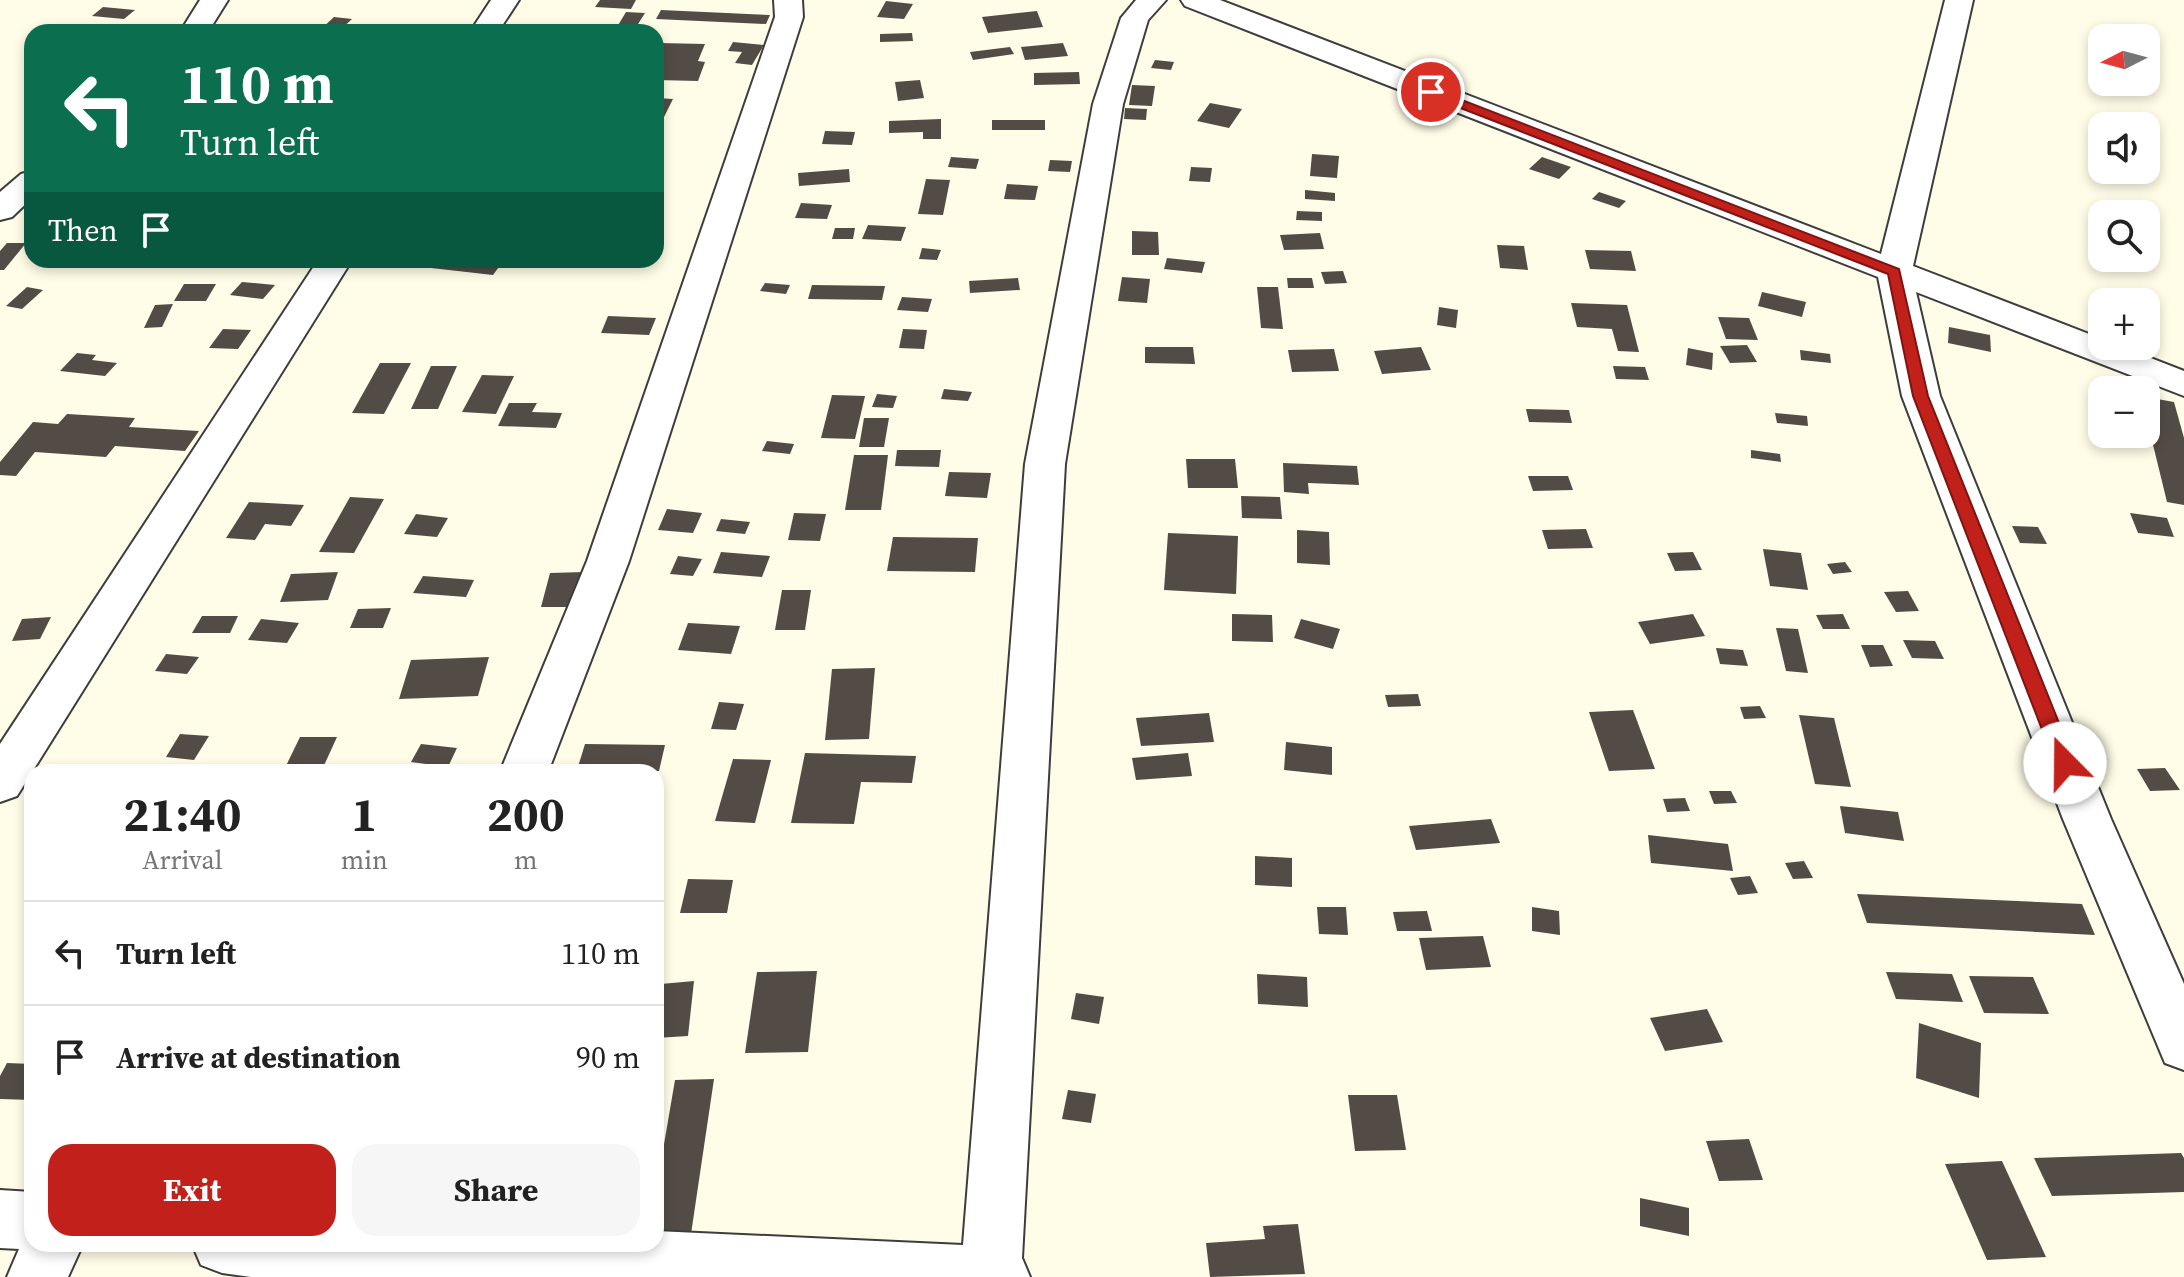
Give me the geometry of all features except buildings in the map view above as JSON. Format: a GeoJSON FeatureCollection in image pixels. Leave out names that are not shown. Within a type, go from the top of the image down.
{"type":"FeatureCollection","features":[{"type":"Feature","properties":{"kind":"street"},"geometry":{"type":"LineString","coordinates":[[199,24],[214,0]]}},
{"type":"Feature","properties":{"kind":"street"},"geometry":{"type":"LineString","coordinates":[[489,24],[505,0]]}},
{"type":"Feature","properties":{"kind":"street"},"geometry":{"type":"LineString","coordinates":[[527,764],[608,561],[789,17],[788,0]]}},
{"type":"Feature","properties":{"kind":"street"},"geometry":{"type":"LineString","coordinates":[[351,1252],[670,1269],[995,1276],[1045,464],[1108,104],[1135,18],[1152,0]]}},
{"type":"Feature","properties":{"kind":"street"},"geometry":{"type":"LineString","coordinates":[[1195,0],[2184,384]]}},
{"type":"Feature","properties":{"kind":"street"},"geometry":{"type":"LineString","coordinates":[[1959,0],[1894,272],[1921,396],[2087,819],[2184,1046]]}},
{"type":"Feature","properties":{"kind":"street"},"geometry":{"type":"LineString","coordinates":[[0,179],[24,166]]}},
{"type":"Feature","properties":{"kind":"street"},"geometry":{"type":"LineString","coordinates":[[0,210],[24,188]]}},
{"type":"Feature","properties":{"kind":"street"},"geometry":{"type":"LineString","coordinates":[[0,783],[330,268]]}},
{"type":"Feature","properties":{"kind":"street"},"geometry":{"type":"LineString","coordinates":[[0,1219],[24,1220]]}},
{"type":"Feature","properties":{"kind":"street"},"geometry":{"type":"LineString","coordinates":[[37,1277],[49,1252]]}},
{"type":"Feature","properties":{"kind":"route"},"geometry":{"type":"LineString","coordinates":[[1431,92],[1894,272],[1921,396],[2065,763]]}}]}
